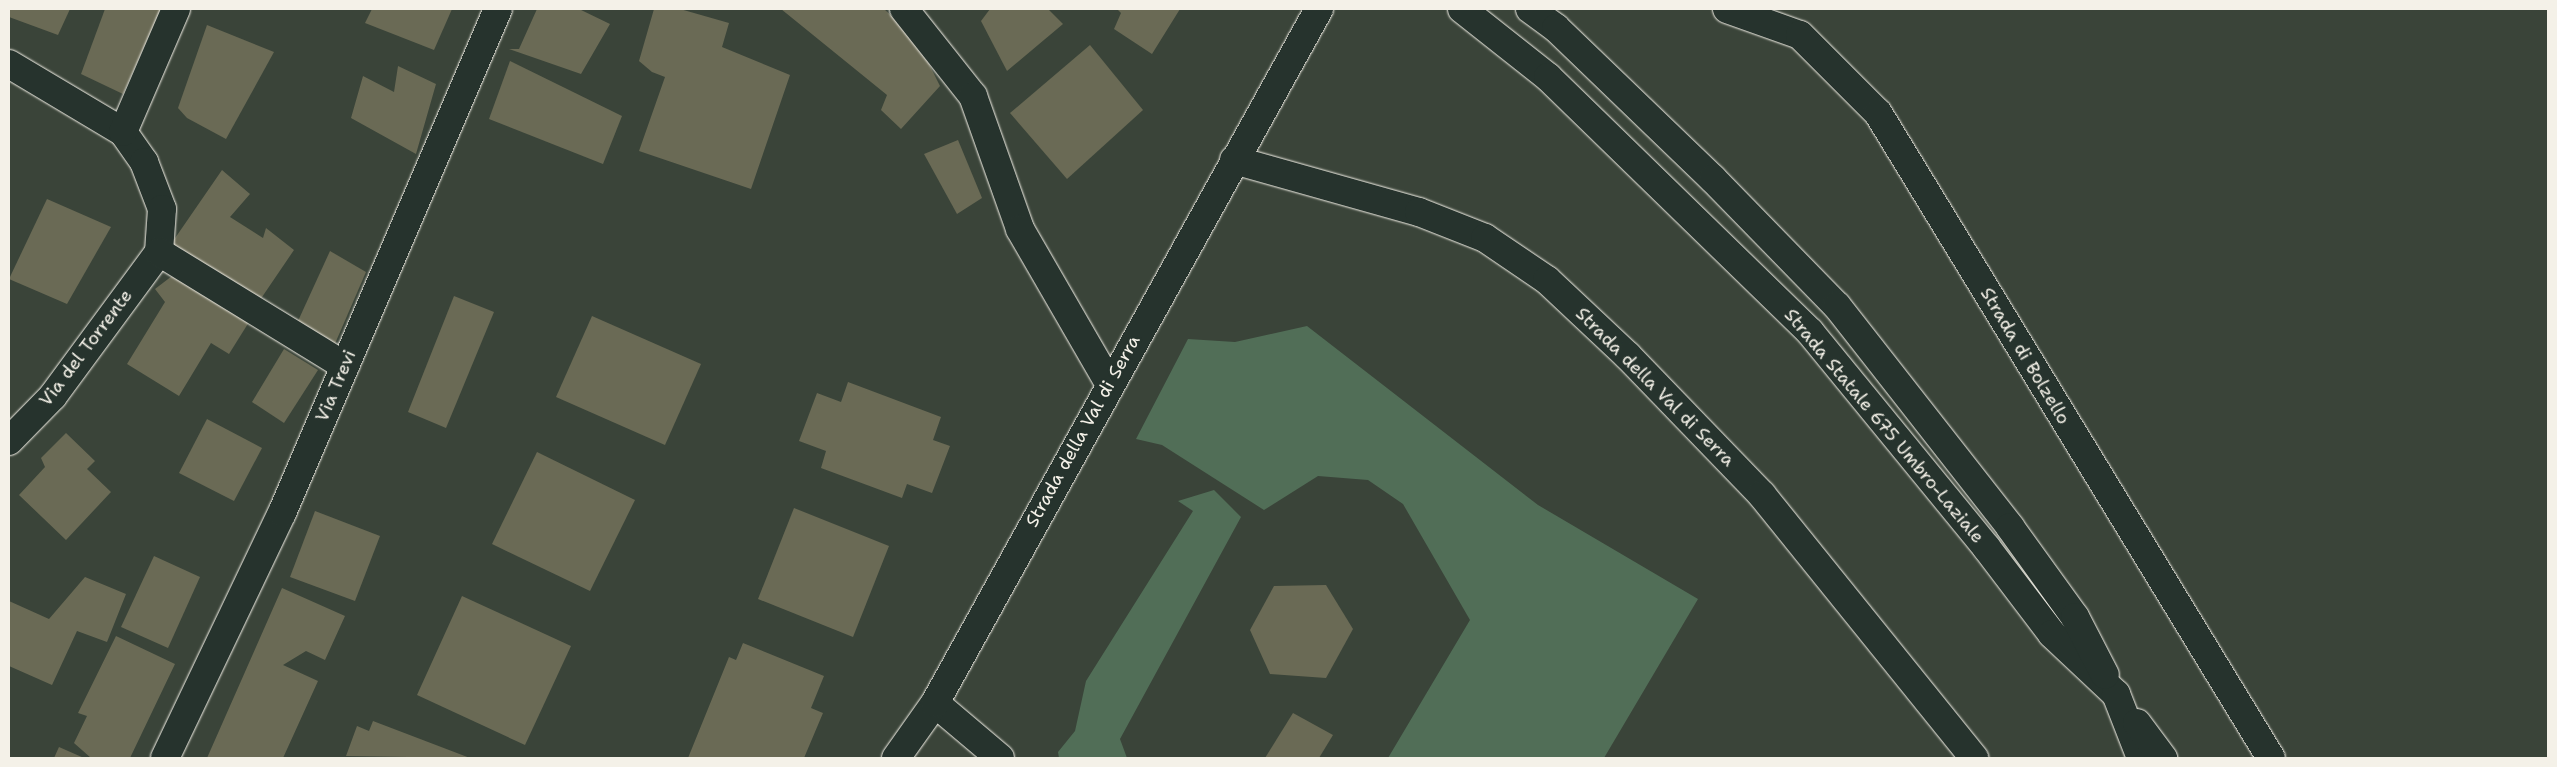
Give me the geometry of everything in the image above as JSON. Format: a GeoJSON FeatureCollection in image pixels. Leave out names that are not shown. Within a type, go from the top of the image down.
{"type":"FeatureCollection","features":[{"type":"Feature","properties":{"kind":"main road"},"geometry":{"type":"LineString","coordinates":[[123,132],[176,9]]}},
{"type":"Feature","properties":{"kind":"main road","name":"Via Trevi"},"geometry":{"type":"LineString","coordinates":[[165,758],[282,513],[498,9]]}},
{"type":"Feature","properties":{"kind":"main road"},"geometry":{"type":"LineString","coordinates":[[904,9],[973,96],[1020,229],[1109,383]]}},
{"type":"Feature","properties":{"kind":"main road","name":"Strada della Val di Serra"},"geometry":{"type":"LineString","coordinates":[[896,758],[935,703],[1109,383],[1319,9]]}},
{"type":"Feature","properties":{"kind":"main road","name":"Strada Statale 675 Umbro-Laziale"},"geometry":{"type":"LineString","coordinates":[[1462,9],[1548,77],[1687,209],[1810,332],[1986,546],[2052,634],[2116,694]]}},
{"type":"Feature","properties":{"kind":"main road","name":"Strada Statale 675 Umbro-Laziale"},"geometry":{"type":"LineString","coordinates":[[1530,9],[1556,28],[1713,179],[1836,306],[2004,519],[2075,618],[2116,694],[2163,758]]}},
{"type":"Feature","properties":{"kind":"main road","name":"Strada di Bolzello"},"geometry":{"type":"LineString","coordinates":[[1727,9],[1800,36],[1878,113],[2270,758]]}},
{"type":"Feature","properties":{"kind":"main road"},"geometry":{"type":"LineString","coordinates":[[9,64],[123,132],[144,162],[162,209],[159,252],[344,366]]}},
{"type":"Feature","properties":{"kind":"main road","name":"Strada della Val di Serra"},"geometry":{"type":"LineString","coordinates":[[1234,160],[1418,212],[1485,238],[1547,280],[1628,356],[1762,495],[1974,758]]}},
{"type":"Feature","properties":{"kind":"main road","name":"Via del Torrente"},"geometry":{"type":"LineString","coordinates":[[9,441],[53,396],[159,252]]}},
{"type":"Feature","properties":{"kind":"main road"},"geometry":{"type":"LineString","coordinates":[[2116,694],[2141,758]]}},
{"type":"Feature","properties":{"kind":"main road"},"geometry":{"type":"LineString","coordinates":[[935,703],[1000,758]]}},
{"type":"Feature","properties":{"kind":"green space"},"geometry":{"type":"Polygon","coordinates":[[[1307,326],[1538,505],[1698,599],[1604,758],[1388,758],[1470,620],[1403,504],[1368,480],[1318,476],[1264,510],[1162,445],[1136,439],[1188,339],[1235,342],[1307,326]]]}},
{"type":"Feature","properties":{"kind":"green space"},"geometry":{"type":"Polygon","coordinates":[[[1214,490],[1241,517],[1120,739],[1127,758],[1059,758],[1058,752],[1075,731],[1086,681],[1193,511],[1178,501],[1214,490]]]}},
{"type":"Feature","properties":{"kind":"building"},"geometry":{"type":"Polygon","coordinates":[[[9,9],[70,9],[58,35],[9,17],[9,9]]]}},
{"type":"Feature","properties":{"kind":"building"},"geometry":{"type":"Polygon","coordinates":[[[105,9],[161,9],[123,94],[81,74],[105,9]]]}},
{"type":"Feature","properties":{"kind":"building"},"geometry":{"type":"Polygon","coordinates":[[[372,9],[452,9],[434,50],[365,23],[372,9]]]}},
{"type":"Feature","properties":{"kind":"building"},"geometry":{"type":"Polygon","coordinates":[[[537,9],[579,9],[610,24],[581,74],[509,49],[519,49],[537,9]]]}},
{"type":"Feature","properties":{"kind":"building"},"geometry":{"type":"Polygon","coordinates":[[[654,9],[680,9],[729,23],[722,47],[790,75],[751,189],[639,151],[665,77],[652,72],[639,61],[654,9]]]}},
{"type":"Feature","properties":{"kind":"building"},"geometry":{"type":"Polygon","coordinates":[[[781,9],[884,9],[916,38],[940,86],[901,129],[881,110],[887,95],[781,9]]]}},
{"type":"Feature","properties":{"kind":"building"},"geometry":{"type":"Polygon","coordinates":[[[990,9],[1048,9],[1063,24],[1007,71],[981,21],[990,9]]]}},
{"type":"Feature","properties":{"kind":"building"},"geometry":{"type":"Polygon","coordinates":[[[1117,9],[1180,9],[1152,54],[1114,29],[1121,13],[1117,9]]]}},
{"type":"Feature","properties":{"kind":"building"},"geometry":{"type":"Polygon","coordinates":[[[207,25],[274,52],[226,139],[187,118],[178,108],[207,25]]]}},
{"type":"Feature","properties":{"kind":"building"},"geometry":{"type":"Polygon","coordinates":[[[1090,45],[1143,110],[1067,179],[1010,113],[1090,45]]]}},
{"type":"Feature","properties":{"kind":"building"},"geometry":{"type":"Polygon","coordinates":[[[510,61],[622,116],[603,164],[489,119],[510,61]]]}},
{"type":"Feature","properties":{"kind":"building"},"geometry":{"type":"Polygon","coordinates":[[[398,66],[436,84],[416,154],[351,118],[363,76],[394,92],[398,66]]]}},
{"type":"Feature","properties":{"kind":"building"},"geometry":{"type":"Polygon","coordinates":[[[958,140],[982,198],[957,214],[924,154],[958,140]]]}},
{"type":"Feature","properties":{"kind":"building"},"geometry":{"type":"Polygon","coordinates":[[[222,170],[250,194],[230,217],[263,238],[266,228],[294,250],[260,300],[171,244],[222,170]]]}},
{"type":"Feature","properties":{"kind":"building"},"geometry":{"type":"Polygon","coordinates":[[[47,199],[111,227],[67,304],[9,279],[47,199]]]}},
{"type":"Feature","properties":{"kind":"building"},"geometry":{"type":"Polygon","coordinates":[[[330,251],[366,272],[334,346],[298,321],[330,251]]]}},
{"type":"Feature","properties":{"kind":"building"},"geometry":{"type":"Polygon","coordinates":[[[172,276],[249,322],[229,354],[211,343],[179,396],[127,364],[165,302],[155,289],[172,276]]]}},
{"type":"Feature","properties":{"kind":"building"},"geometry":{"type":"Polygon","coordinates":[[[454,296],[494,312],[446,428],[408,412],[454,296]]]}},
{"type":"Feature","properties":{"kind":"building"},"geometry":{"type":"Polygon","coordinates":[[[592,316],[701,364],[665,445],[556,397],[592,316]]]}},
{"type":"Feature","properties":{"kind":"building"},"geometry":{"type":"Polygon","coordinates":[[[284,349],[318,370],[284,423],[252,402],[284,349]]]}},
{"type":"Feature","properties":{"kind":"building"},"geometry":{"type":"Polygon","coordinates":[[[848,382],[941,417],[933,440],[950,446],[932,493],[907,484],[902,498],[821,468],[826,451],[799,441],[817,393],[841,402],[848,382]]]}},
{"type":"Feature","properties":{"kind":"building"},"geometry":{"type":"Polygon","coordinates":[[[207,419],[262,448],[234,501],[179,473],[207,419]]]}},
{"type":"Feature","properties":{"kind":"building"},"geometry":{"type":"Polygon","coordinates":[[[66,433],[95,461],[87,469],[111,492],[66,540],[19,495],[45,467],[41,458],[66,433]]]}},
{"type":"Feature","properties":{"kind":"building"},"geometry":{"type":"Polygon","coordinates":[[[537,452],[635,500],[590,591],[492,544],[537,452]]]}},
{"type":"Feature","properties":{"kind":"building"},"geometry":{"type":"Polygon","coordinates":[[[794,508],[889,546],[853,637],[758,599],[794,508]]]}},
{"type":"Feature","properties":{"kind":"building"},"geometry":{"type":"Polygon","coordinates":[[[315,511],[380,536],[355,601],[290,577],[315,511]]]}},
{"type":"Feature","properties":{"kind":"building"},"geometry":{"type":"Polygon","coordinates":[[[154,556],[200,577],[168,648],[121,627],[154,556]]]}},
{"type":"Feature","properties":{"kind":"building"},"geometry":{"type":"Polygon","coordinates":[[[85,577],[126,594],[107,642],[77,631],[52,685],[9,666],[9,601],[49,619],[85,577]]]}},
{"type":"Feature","properties":{"kind":"building"},"geometry":{"type":"Polygon","coordinates":[[[1326,585],[1353,629],[1326,678],[1270,674],[1250,630],[1274,586],[1326,585]]]}},
{"type":"Feature","properties":{"kind":"building"},"geometry":{"type":"Polygon","coordinates":[[[282,588],[345,616],[325,660],[306,651],[283,665],[318,681],[283,758],[207,758],[282,588]]]}},
{"type":"Feature","properties":{"kind":"building"},"geometry":{"type":"Polygon","coordinates":[[[462,596],[571,646],[525,745],[417,695],[462,596]]]}},
{"type":"Feature","properties":{"kind":"building"},"geometry":{"type":"Polygon","coordinates":[[[116,636],[175,664],[130,758],[91,758],[74,743],[87,716],[78,713],[116,636]]]}},
{"type":"Feature","properties":{"kind":"building"},"geometry":{"type":"Polygon","coordinates":[[[743,643],[824,676],[811,708],[823,713],[804,758],[688,758],[729,657],[736,660],[743,643]]]}},
{"type":"Feature","properties":{"kind":"building"},"geometry":{"type":"Polygon","coordinates":[[[1293,713],[1333,735],[1319,758],[1265,758],[1293,713]]]}},
{"type":"Feature","properties":{"kind":"building"},"geometry":{"type":"Polygon","coordinates":[[[373,721],[470,758],[346,756],[357,726],[369,731],[373,721]]]}},
{"type":"Feature","properties":{"kind":"building"},"geometry":{"type":"Polygon","coordinates":[[[59,747],[84,758],[54,758],[59,747]]]}}]}
